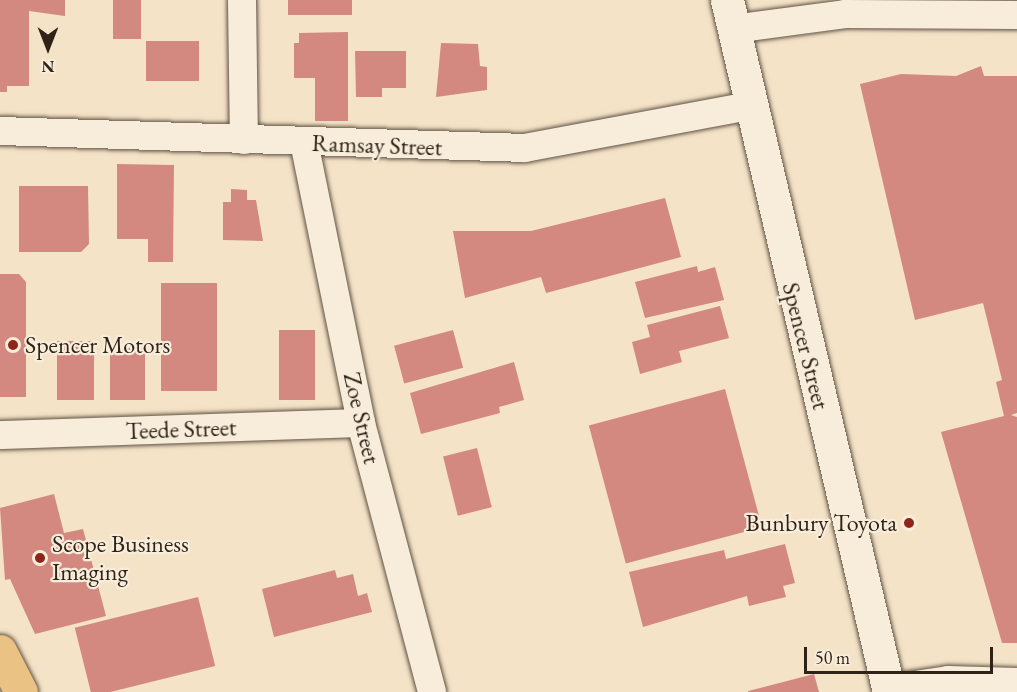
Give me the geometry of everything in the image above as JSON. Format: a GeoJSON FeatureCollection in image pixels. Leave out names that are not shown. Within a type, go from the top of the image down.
{"type":"FeatureCollection","features":[{"type":"Feature","properties":{"kind":"main road","name":"Spencer Street"},"geometry":{"type":"LineString","coordinates":[[730,14],[888,690]]}},
{"type":"Feature","properties":{"kind":"main road"},"geometry":{"type":"LineString","coordinates":[[0,651],[21,692]]}},
{"type":"Feature","properties":{"kind":"street"},"geometry":{"type":"LineString","coordinates":[[242,0],[244,140]]}},
{"type":"Feature","properties":{"kind":"street"},"geometry":{"type":"LineString","coordinates":[[730,14],[1017,15]]}},
{"type":"Feature","properties":{"kind":"street","name":"Ramsay Street"},"geometry":{"type":"LineString","coordinates":[[0,131],[525,148],[750,106]]}},
{"type":"Feature","properties":{"kind":"street","name":"Zoe Street"},"geometry":{"type":"LineString","coordinates":[[304,142],[362,423],[432,692]]}},
{"type":"Feature","properties":{"kind":"street","name":"Teede Street"},"geometry":{"type":"LineString","coordinates":[[0,435],[362,423]]}},
{"type":"Feature","properties":{"kind":"street"},"geometry":{"type":"LineString","coordinates":[[888,690],[948,680],[1017,682]]}},
{"type":"Feature","properties":{"kind":"building"},"geometry":{"type":"Polygon","coordinates":[[[0,0],[65,0],[65,16],[29,11],[29,86],[7,86],[7,92],[0,92],[0,0]]]}},
{"type":"Feature","properties":{"kind":"building"},"geometry":{"type":"Polygon","coordinates":[[[113,0],[141,0],[141,39],[113,39],[113,0]]]}},
{"type":"Feature","properties":{"kind":"building"},"geometry":{"type":"Polygon","coordinates":[[[288,0],[352,0],[352,15],[288,15],[288,0]]]}},
{"type":"Feature","properties":{"kind":"building"},"geometry":{"type":"Polygon","coordinates":[[[348,32],[348,121],[315,121],[315,78],[294,78],[294,43],[299,43],[299,33],[348,32]]]}},
{"type":"Feature","properties":{"kind":"building"},"geometry":{"type":"Polygon","coordinates":[[[146,41],[199,41],[199,81],[146,81],[146,41]]]}},
{"type":"Feature","properties":{"kind":"building"},"geometry":{"type":"Polygon","coordinates":[[[441,43],[478,44],[480,66],[487,67],[487,90],[436,97],[441,43]]]}},
{"type":"Feature","properties":{"kind":"building"},"geometry":{"type":"Polygon","coordinates":[[[355,51],[406,51],[406,88],[382,88],[382,97],[356,97],[355,51]]]}},
{"type":"Feature","properties":{"kind":"building"},"geometry":{"type":"Polygon","coordinates":[[[981,66],[984,76],[1017,76],[1017,413],[1011,415],[1017,417],[1017,643],[1002,643],[941,432],[1004,416],[996,382],[1002,380],[983,303],[915,320],[860,84],[901,74],[956,76],[981,66]]]}},
{"type":"Feature","properties":{"kind":"building"},"geometry":{"type":"Polygon","coordinates":[[[117,164],[174,165],[173,262],[148,262],[148,239],[117,239],[117,164]]]}},
{"type":"Feature","properties":{"kind":"building"},"geometry":{"type":"Polygon","coordinates":[[[19,186],[88,186],[89,244],[81,252],[19,252],[19,186]]]}},
{"type":"Feature","properties":{"kind":"building"},"geometry":{"type":"Polygon","coordinates":[[[231,189],[247,190],[247,200],[256,200],[263,241],[223,240],[223,202],[231,202],[231,189]]]}},
{"type":"Feature","properties":{"kind":"building"},"geometry":{"type":"Polygon","coordinates":[[[665,198],[681,257],[546,293],[541,277],[465,298],[453,231],[531,231],[665,198]]]}},
{"type":"Feature","properties":{"kind":"building"},"geometry":{"type":"Polygon","coordinates":[[[697,266],[698,272],[715,267],[724,300],[645,318],[635,282],[697,266]]]}},
{"type":"Feature","properties":{"kind":"building","name":"Spencer Motors"},"geometry":{"type":"Polygon","coordinates":[[[0,274],[19,274],[26,282],[26,397],[0,397],[0,274]]]}},
{"type":"Feature","properties":{"kind":"building"},"geometry":{"type":"Polygon","coordinates":[[[161,283],[217,283],[217,391],[161,391],[161,283]]]}},
{"type":"Feature","properties":{"kind":"building"},"geometry":{"type":"Polygon","coordinates":[[[720,306],[729,338],[679,351],[682,362],[640,374],[632,342],[650,337],[647,325],[720,306]]]}},
{"type":"Feature","properties":{"kind":"building"},"geometry":{"type":"Polygon","coordinates":[[[279,330],[315,330],[315,400],[279,400],[279,330]]]}},
{"type":"Feature","properties":{"kind":"building"},"geometry":{"type":"Polygon","coordinates":[[[453,330],[463,368],[404,383],[394,346],[453,330]]]}},
{"type":"Feature","properties":{"kind":"building"},"geometry":{"type":"Polygon","coordinates":[[[57,341],[94,341],[94,400],[57,400],[57,341]]]}},
{"type":"Feature","properties":{"kind":"building"},"geometry":{"type":"Polygon","coordinates":[[[110,348],[145,348],[145,400],[110,400],[110,348]]]}},
{"type":"Feature","properties":{"kind":"building"},"geometry":{"type":"Polygon","coordinates":[[[514,362],[524,400],[499,407],[500,413],[421,434],[410,393],[514,362]]]}},
{"type":"Feature","properties":{"kind":"building"},"geometry":{"type":"Polygon","coordinates":[[[725,389],[762,527],[626,564],[589,425],[725,389]]]}},
{"type":"Feature","properties":{"kind":"building"},"geometry":{"type":"Polygon","coordinates":[[[477,448],[492,507],[458,516],[443,456],[477,448]]]}},
{"type":"Feature","properties":{"kind":"building"},"geometry":{"type":"Polygon","coordinates":[[[54,494],[64,533],[83,529],[106,616],[35,634],[10,579],[5,580],[0,508],[54,494]]]}},
{"type":"Feature","properties":{"kind":"building"},"geometry":{"type":"Polygon","coordinates":[[[785,544],[795,583],[783,586],[786,597],[749,606],[747,596],[643,627],[629,572],[724,550],[726,559],[785,544]]]}},
{"type":"Feature","properties":{"kind":"building"},"geometry":{"type":"Polygon","coordinates":[[[335,570],[337,578],[353,574],[358,596],[367,593],[372,612],[274,637],[262,589],[335,570]]]}},
{"type":"Feature","properties":{"kind":"building"},"geometry":{"type":"Polygon","coordinates":[[[198,597],[215,666],[110,692],[91,692],[75,628],[198,597]]]}},
{"type":"Feature","properties":{"kind":"building"},"geometry":{"type":"Polygon","coordinates":[[[814,674],[819,692],[748,692],[748,691],[814,674]]]}},
{"type":"Feature","properties":{"kind":"place","name":"Spencer Motors"},"geometry":{"type":"Point","coordinates":[13,345]}},
{"type":"Feature","properties":{"kind":"place","name":"Bunbury Toyota"},"geometry":{"type":"Point","coordinates":[909,523]}},
{"type":"Feature","properties":{"kind":"place","name":"Scope Business Imaging"},"geometry":{"type":"Point","coordinates":[40,558]}}]}
